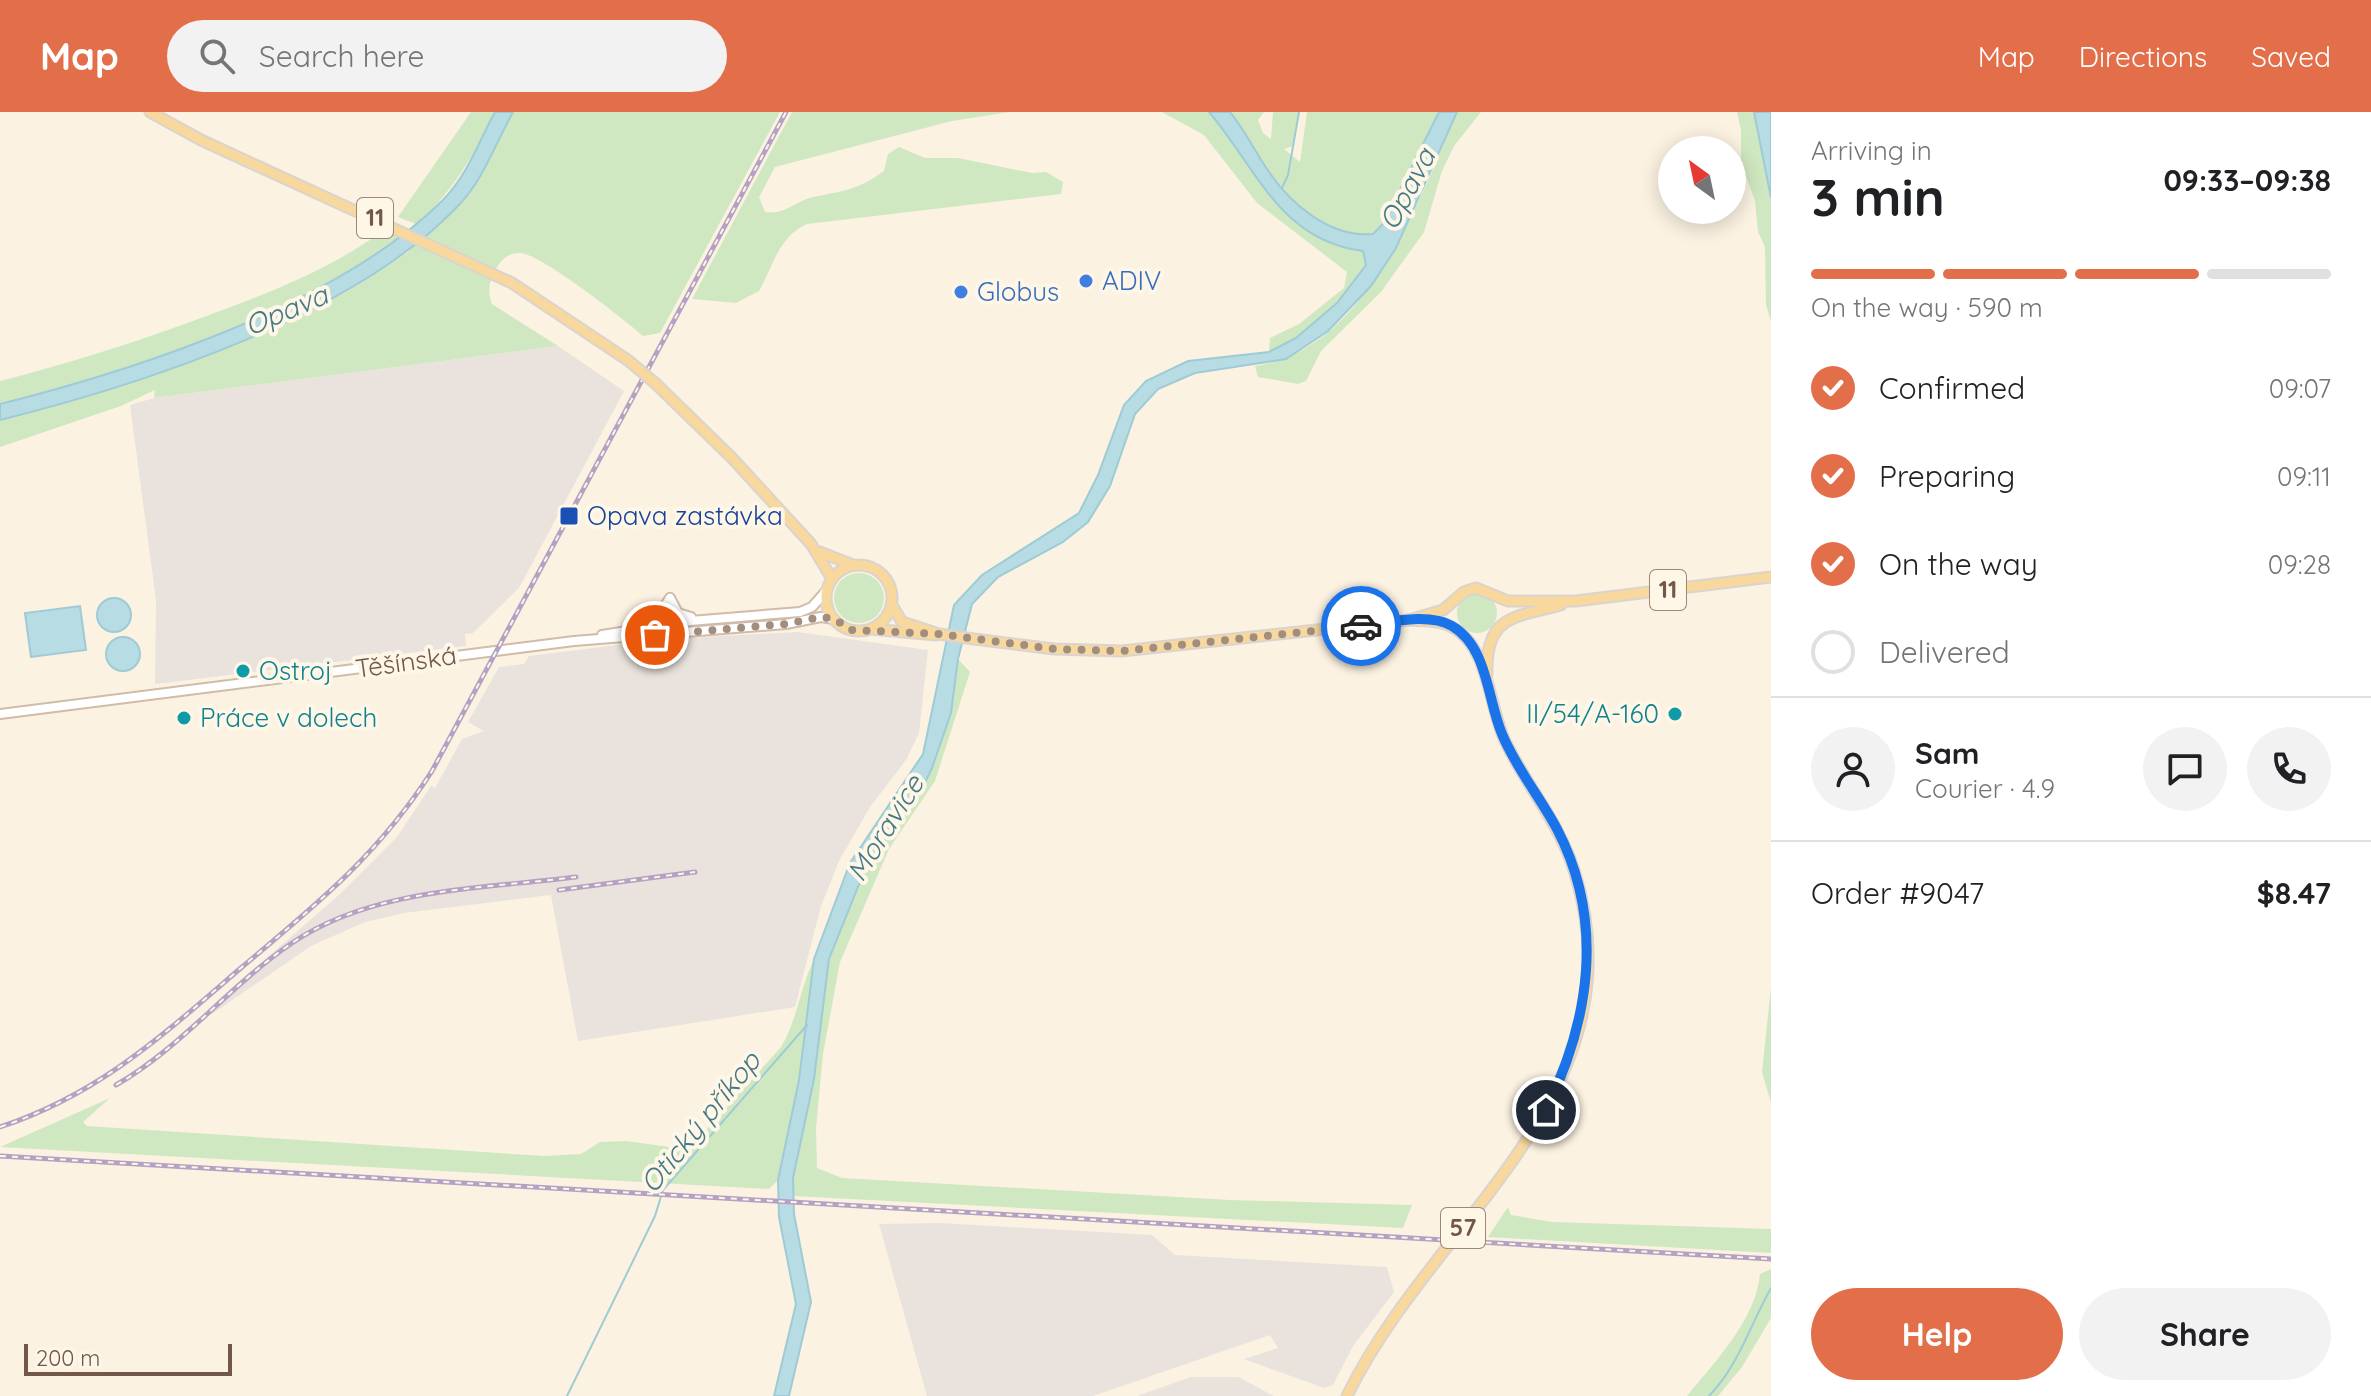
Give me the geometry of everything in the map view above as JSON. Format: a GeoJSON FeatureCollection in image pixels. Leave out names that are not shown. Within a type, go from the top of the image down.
{"type":"FeatureCollection","features":[{"type":"Feature","properties":{"kind":"main road","name":"11"},"geometry":{"type":"LineString","coordinates":[[150,112],[237,156],[512,283],[629,361],[707,431],[811,544],[828,557],[853,565]]}},
{"type":"Feature","properties":{"kind":"main road","name":"11"},"geometry":{"type":"LineString","coordinates":[[811,544],[832,579]]}},
{"type":"Feature","properties":{"kind":"main road"},"geometry":{"type":"LineString","coordinates":[[834,619],[827,607],[827,590],[832,579],[853,565],[867,566],[882,574],[890,586],[892,605],[884,620],[869,629]]}},
{"type":"Feature","properties":{"kind":"main road","name":"11"},"geometry":{"type":"LineString","coordinates":[[1409,620],[1444,624],[1480,639],[1498,630],[1515,615],[1576,601],[1771,577]]}},
{"type":"Feature","properties":{"kind":"main road","name":"11"},"geometry":{"type":"LineString","coordinates":[[892,605],[902,622],[939,634],[1054,649],[1122,651],[1409,620],[1439,613],[1476,588],[1513,601],[1576,601]]}},
{"type":"Feature","properties":{"kind":"main road"},"geometry":{"type":"LineString","coordinates":[[1496,596],[1502,608],[1498,630]]}},
{"type":"Feature","properties":{"kind":"main road"},"geometry":{"type":"LineString","coordinates":[[1455,601],[1450,616],[1460,632]]}},
{"type":"Feature","properties":{"kind":"main road","name":"Těšínská"},"geometry":{"type":"LineString","coordinates":[[834,619],[849,629],[869,629]]}},
{"type":"Feature","properties":{"kind":"main road","name":"11"},"geometry":{"type":"LineString","coordinates":[[869,629],[926,636],[939,634]]}},
{"type":"Feature","properties":{"kind":"main road","name":"57"},"geometry":{"type":"LineString","coordinates":[[1489,697],[1487,656],[1498,630]]}},
{"type":"Feature","properties":{"kind":"main road","name":"57"},"geometry":{"type":"LineString","coordinates":[[1347,1396],[1390,1320],[1486,1202],[1535,1129],[1570,1055],[1582,1011],[1587,949],[1576,879],[1556,829],[1503,738],[1478,656],[1460,632]]}},
{"type":"Feature","properties":{"kind":"street","name":"Těšínská"},"geometry":{"type":"LineString","coordinates":[[574,641],[681,622],[805,610],[827,590]]}},
{"type":"Feature","properties":{"kind":"street"},"geometry":{"type":"LineString","coordinates":[[595,636],[651,622],[670,598],[678,613],[688,618],[762,611],[773,614]]}},
{"type":"Feature","properties":{"kind":"street","name":"Těšínská"},"geometry":{"type":"LineString","coordinates":[[0,714],[574,641],[786,624],[821,617],[834,619]]}},
{"type":"Feature","properties":{"kind":"shaded area"},"geometry":{"type":"Polygon","coordinates":[[[558,346],[624,391],[519,588],[473,633],[465,634],[466,646],[155,684],[156,600],[130,405],[154,398],[558,346]]]}},
{"type":"Feature","properties":{"kind":"shaded area"},"geometry":{"type":"Polygon","coordinates":[[[798,632],[928,650],[919,733],[906,760],[870,807],[839,861],[821,906],[795,1007],[578,1041],[551,895],[404,913],[365,922],[311,946],[212,1014],[208,1009],[340,894],[397,837],[431,786],[435,788],[462,739],[484,731],[468,722],[499,667],[524,664],[529,656],[666,639],[798,632]]]}},
{"type":"Feature","properties":{"kind":"shaded area"},"geometry":{"type":"Polygon","coordinates":[[[940,1223],[1152,1235],[1175,1255],[1387,1267],[1394,1292],[1353,1346],[1333,1385],[1324,1388],[1244,1359],[1278,1348],[1270,1335],[1093,1396],[927,1396],[879,1224],[940,1223]]]}},
{"type":"Feature","properties":{"kind":"shaded area"},"geometry":{"type":"Polygon","coordinates":[[[1191,1377],[1238,1377],[1274,1396],[1137,1396],[1191,1377]]]}},
{"type":"Feature","properties":{"kind":"green space"},"geometry":{"type":"Polygon","coordinates":[[[471,112],[496,112],[461,172],[441,200],[416,224],[398,217],[471,112]]]}},
{"type":"Feature","properties":{"kind":"green space"},"geometry":{"type":"Polygon","coordinates":[[[513,112],[780,112],[660,333],[643,336],[563,275],[531,256],[516,253],[503,260],[494,273],[489,290],[492,304],[558,346],[154,398],[155,390],[121,406],[0,447],[0,420],[143,379],[283,322],[348,291],[408,252],[513,112]]]}},
{"type":"Feature","properties":{"kind":"green space"},"geometry":{"type":"Polygon","coordinates":[[[792,112],[1010,112],[952,121],[775,167],[759,197],[765,212],[785,210],[807,199],[866,182],[884,171],[888,154],[899,147],[925,158],[958,158],[1032,173],[1046,172],[1063,182],[1061,194],[807,224],[783,244],[759,291],[736,303],[692,299],[792,112]]]}},
{"type":"Feature","properties":{"kind":"green space"},"geometry":{"type":"Polygon","coordinates":[[[1162,112],[1209,112],[1256,178],[1290,217],[1311,233],[1334,244],[1363,251],[1366,265],[1337,305],[1298,336],[1269,352],[1270,338],[1299,324],[1344,288],[1347,272],[1257,203],[1204,135],[1162,112]]]}},
{"type":"Feature","properties":{"kind":"green space"},"geometry":{"type":"Polygon","coordinates":[[[1230,112],[1264,112],[1258,120],[1263,133],[1271,139],[1273,112],[1299,112],[1293,146],[1284,149],[1300,162],[1307,112],[1439,112],[1383,224],[1373,234],[1357,234],[1327,224],[1299,206],[1276,182],[1230,112]]]}},
{"type":"Feature","properties":{"kind":"green space"},"geometry":{"type":"Polygon","coordinates":[[[1457,112],[1481,112],[1454,146],[1442,171],[1424,232],[1381,292],[1321,351],[1306,381],[1298,384],[1258,377],[1255,366],[1294,354],[1328,332],[1357,302],[1406,227],[1457,112]]]}},
{"type":"Feature","properties":{"kind":"green space"},"geometry":{"type":"Polygon","coordinates":[[[1737,112],[1754,112],[1771,198],[1771,321],[1766,305],[1765,247],[1758,232],[1755,201],[1746,176],[1746,136],[1741,136],[1737,112]]]}},
{"type":"Feature","properties":{"kind":"green space"},"geometry":{"type":"Polygon","coordinates":[[[383,231],[402,239],[355,268],[258,317],[105,375],[0,405],[0,381],[137,341],[261,295],[323,267],[383,231]]]}},
{"type":"Feature","properties":{"kind":"green space"},"geometry":{"type":"Polygon","coordinates":[[[859,573],[877,580],[884,598],[877,616],[859,623],[841,616],[834,598],[841,580],[859,573]]]}},
{"type":"Feature","properties":{"kind":"green space"},"geometry":{"type":"Polygon","coordinates":[[[1477,593],[1491,599],[1497,613],[1491,627],[1477,633],[1463,627],[1457,613],[1463,599],[1477,593]]]}},
{"type":"Feature","properties":{"kind":"green space"},"geometry":{"type":"Polygon","coordinates":[[[958,659],[970,672],[935,781],[889,849],[840,962],[823,1054],[816,1128],[817,1168],[842,1178],[1230,1200],[1412,1205],[1403,1228],[793,1196],[793,1178],[814,1079],[829,959],[866,867],[922,789],[932,768],[951,713],[958,659]]]}},
{"type":"Feature","properties":{"kind":"green space"},"geometry":{"type":"Polygon","coordinates":[[[814,959],[799,1080],[778,1180],[769,1189],[0,1147],[110,1098],[83,1122],[87,1126],[544,1156],[581,1154],[600,1142],[626,1141],[677,1148],[692,1146],[781,1047],[814,959]]]}},
{"type":"Feature","properties":{"kind":"green space"},"geometry":{"type":"Polygon","coordinates":[[[1771,987],[1771,1103],[1762,1072],[1771,987]]]}},
{"type":"Feature","properties":{"kind":"green space"},"geometry":{"type":"Polygon","coordinates":[[[1508,1207],[1511,1215],[1552,1222],[1771,1229],[1771,1253],[1488,1237],[1508,1207]]]}},
{"type":"Feature","properties":{"kind":"green space"},"geometry":{"type":"Polygon","coordinates":[[[1771,1269],[1771,1318],[1742,1367],[1718,1396],[1687,1396],[1743,1323],[1757,1291],[1760,1274],[1771,1269]]]}},
{"type":"Feature","properties":{"kind":"water","name":"Opava"},"geometry":{"type":"Polygon","coordinates":[[[495,112],[513,112],[480,176],[464,199],[410,248],[359,283],[242,342],[117,387],[0,420],[0,404],[114,372],[175,351],[294,301],[350,270],[400,237],[443,200],[466,169],[495,112]]]}},
{"type":"Feature","properties":{"kind":"water"},"geometry":{"type":"Polygon","coordinates":[[[1209,112],[1230,112],[1276,182],[1312,216],[1342,230],[1373,234],[1383,224],[1439,112],[1457,112],[1396,248],[1371,286],[1328,331],[1286,359],[1195,373],[1158,389],[1135,414],[1110,486],[1088,522],[1063,542],[998,577],[972,604],[958,659],[951,713],[932,768],[922,789],[866,867],[829,959],[814,1079],[793,1178],[794,1214],[811,1302],[789,1396],[774,1396],[796,1304],[779,1217],[778,1180],[799,1080],[814,959],[850,863],[923,754],[954,605],[982,575],[1079,513],[1098,475],[1124,405],[1146,381],[1188,361],[1269,352],[1296,338],[1337,303],[1366,265],[1363,251],[1334,244],[1311,233],[1290,217],[1256,178],[1209,112]]]}},
{"type":"Feature","properties":{"kind":"water"},"geometry":{"type":"Polygon","coordinates":[[[1754,112],[1771,112],[1771,198],[1754,112]]]}},
{"type":"Feature","properties":{"kind":"water"},"geometry":{"type":"Polygon","coordinates":[[[114,598],[126,603],[131,615],[126,627],[114,632],[102,627],[97,615],[102,603],[114,598]]]}},
{"type":"Feature","properties":{"kind":"water"},"geometry":{"type":"Polygon","coordinates":[[[80,606],[86,650],[31,657],[25,613],[80,606]]]}},
{"type":"Feature","properties":{"kind":"water"},"geometry":{"type":"Polygon","coordinates":[[[123,637],[135,642],[140,654],[135,666],[123,671],[111,666],[106,654],[111,642],[123,637]]]}},
{"type":"Feature","properties":{"kind":"waterway"},"geometry":{"type":"LineString","coordinates":[[1282,188],[1288,175],[1299,112]]}},
{"type":"Feature","properties":{"kind":"waterway","name":"Otický příkop"},"geometry":{"type":"LineString","coordinates":[[567,1396],[655,1216],[663,1190],[807,1025]]}},
{"type":"Feature","properties":{"kind":"waterway"},"geometry":{"type":"LineString","coordinates":[[1709,1396],[1736,1358],[1771,1288]]}},
{"type":"Feature","properties":{"kind":"railway"},"geometry":{"type":"LineString","coordinates":[[0,1127],[69,1098],[100,1080],[158,1038],[321,899],[368,853],[412,801],[432,771],[786,112]]}},
{"type":"Feature","properties":{"kind":"railway"},"geometry":{"type":"LineString","coordinates":[[559,890],[695,872]]}},
{"type":"Feature","properties":{"kind":"railway"},"geometry":{"type":"LineString","coordinates":[[116,1085],[163,1053],[269,960],[324,925],[357,911],[429,894],[576,877]]}},
{"type":"Feature","properties":{"kind":"railway"},"geometry":{"type":"LineString","coordinates":[[0,1156],[1771,1259]]}},
{"type":"Feature","properties":{"kind":"way so far"},"geometry":{"type":"LineString","coordinates":[[655,635],[715,627],[786,624],[821,617],[834,619],[859,631],[869,629],[926,636],[939,634],[1054,649],[1122,651],[1207,645],[1361,626]]}},
{"type":"Feature","properties":{"kind":"place","name":"ADIV"},"geometry":{"type":"Point","coordinates":[1086,281]}},
{"type":"Feature","properties":{"kind":"place","name":"Globus"},"geometry":{"type":"Point","coordinates":[961,292]}},
{"type":"Feature","properties":{"kind":"place","name":"Opava zastávka"},"geometry":{"type":"Point","coordinates":[569,516]}},
{"type":"Feature","properties":{"kind":"place","name":"Ostroj"},"geometry":{"type":"Point","coordinates":[243,671]}},
{"type":"Feature","properties":{"kind":"place","name":"II/54/A-160"},"geometry":{"type":"Point","coordinates":[1675,714]}},
{"type":"Feature","properties":{"kind":"place","name":"Práce v dolech"},"geometry":{"type":"Point","coordinates":[184,718]}},
{"type":"Feature","properties":{"kind":"route"},"geometry":{"type":"LineString","coordinates":[[1361,626],[1409,620],[1444,624],[1453,627],[1469,641],[1478,656],[1503,738],[1556,829],[1573,867],[1586,928],[1586,991],[1570,1055],[1546,1110]]}},
{"type":"Feature","properties":{"kind":"water label","name":"Moravice"},"geometry":{"type":"Point","coordinates":[885,828]}}]}
